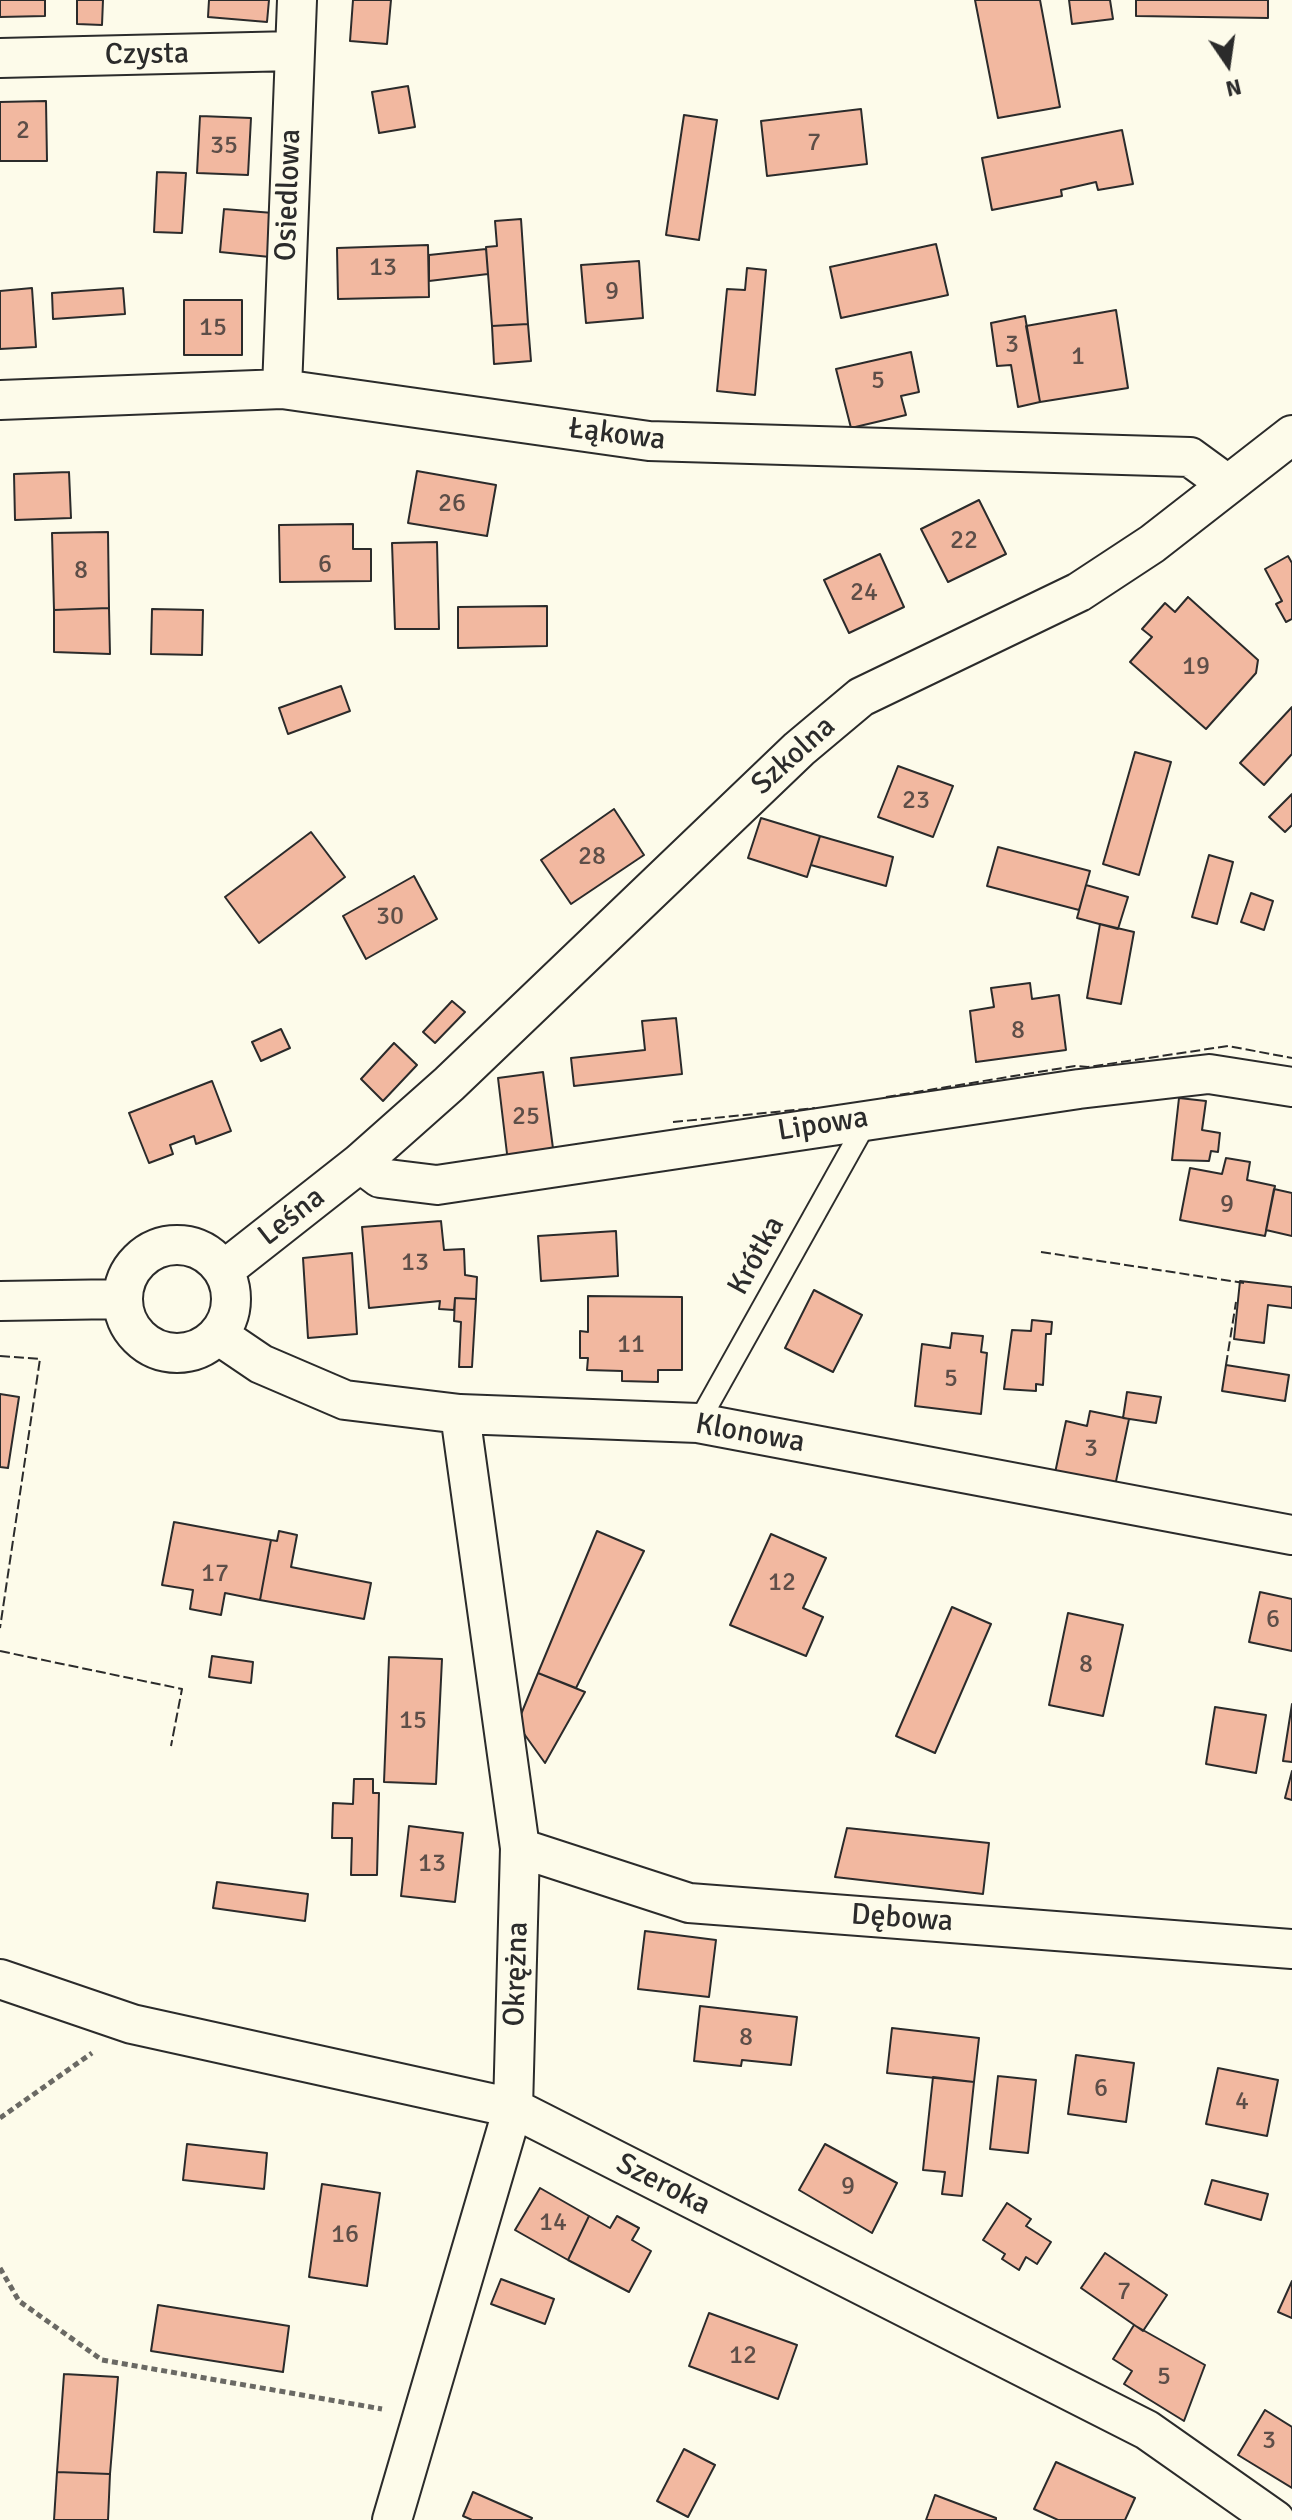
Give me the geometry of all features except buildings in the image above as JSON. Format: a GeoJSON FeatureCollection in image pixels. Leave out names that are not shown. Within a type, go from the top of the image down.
{"type":"FeatureCollection","features":[{"type":"Feature","properties":{"kind":"street","name":"Osiedlowa"},"geometry":{"type":"LineString","coordinates":[[282,389],[297,0]]}},
{"type":"Feature","properties":{"kind":"street","name":"Czysta"},"geometry":{"type":"LineString","coordinates":[[0,58],[294,51]]}},
{"type":"Feature","properties":{"kind":"street","name":"Łąkowa"},"geometry":{"type":"LineString","coordinates":[[0,400],[282,389],[649,441],[1190,457],[1227,484]]}},
{"type":"Feature","properties":{"kind":"street","name":"Szkolna"},"geometry":{"type":"LineString","coordinates":[[360,1163],[552,988],[799,749],[861,697],[1079,592],[1152,544],[1292,435]]}},
{"type":"Feature","properties":{"kind":"street","name":"Lipowa"},"geometry":{"type":"LineString","coordinates":[[360,1163],[380,1178],[437,1185],[868,1118],[1209,1074],[1292,1087]]}},
{"type":"Feature","properties":{"kind":"street","name":"Leśna"},"geometry":{"type":"LineString","coordinates":[[224,1270],[360,1163]]}},
{"type":"Feature","properties":{"kind":"street"},"geometry":{"type":"LineString","coordinates":[[179,1244],[197,1248],[212,1257],[224,1270],[231,1302],[220,1332],[193,1351],[159,1351],[132,1330],[122,1299],[125,1281],[133,1266],[162,1246],[179,1244]]}},
{"type":"Feature","properties":{"kind":"street"},"geometry":{"type":"LineString","coordinates":[[0,1301],[122,1299]]}},
{"type":"Feature","properties":{"kind":"street","name":"Klonowa"},"geometry":{"type":"LineString","coordinates":[[220,1332],[230,1343],[261,1364],[345,1400],[460,1414],[698,1423],[1292,1535]]}},
{"type":"Feature","properties":{"kind":"street","name":"Okrężna"},"geometry":{"type":"LineString","coordinates":[[392,2520],[513,2108],[520,1848],[460,1414]]}},
{"type":"Feature","properties":{"kind":"street","name":"Dębowa"},"geometry":{"type":"LineString","coordinates":[[520,1848],[689,1903],[1292,1949]]}},
{"type":"Feature","properties":{"kind":"street","name":"Szeroka"},"geometry":{"type":"LineString","coordinates":[[0,1979],[132,2024],[513,2108],[1147,2430],[1275,2520]]}},
{"type":"Feature","properties":{"kind":"lane","name":"Krótka"},"geometry":{"type":"LineString","coordinates":[[698,1423],[868,1118]]}},
{"type":"Feature","properties":{"kind":"path"},"geometry":{"type":"LineString","coordinates":[[0,2118],[132,2024]]}},
{"type":"Feature","properties":{"kind":"path"},"geometry":{"type":"LineString","coordinates":[[0,2268],[19,2301],[102,2360],[423,2416]]}},
{"type":"Feature","properties":{"kind":"fence"},"geometry":{"type":"LineString","coordinates":[[886,1097],[1075,1066],[1088,1067],[1228,1046],[1292,1058]]}},
{"type":"Feature","properties":{"kind":"fence"},"geometry":{"type":"LineString","coordinates":[[673,1122],[815,1108]]}},
{"type":"Feature","properties":{"kind":"fence"},"geometry":{"type":"LineString","coordinates":[[1041,1252],[1244,1283]]}},
{"type":"Feature","properties":{"kind":"fence"},"geometry":{"type":"LineString","coordinates":[[1226,1365],[1236,1302]]}},
{"type":"Feature","properties":{"kind":"fence"},"geometry":{"type":"LineString","coordinates":[[0,1356],[40,1359],[0,1628]]}},
{"type":"Feature","properties":{"kind":"fence"},"geometry":{"type":"LineString","coordinates":[[0,1651],[182,1689],[171,1746]]}}]}
